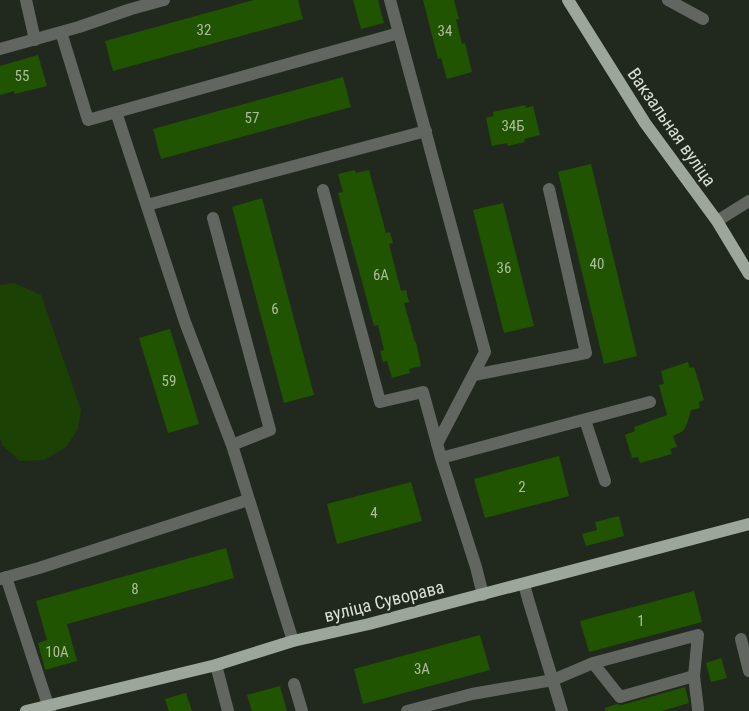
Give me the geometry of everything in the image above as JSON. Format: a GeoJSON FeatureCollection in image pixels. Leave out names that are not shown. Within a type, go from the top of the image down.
{"type":"FeatureCollection","features":[{"type":"Feature","properties":{"kind":"main road","name":"Вакзальная вуліца"},"geometry":{"type":"LineString","coordinates":[[568,0],[645,123],[716,221],[749,274]]}},
{"type":"Feature","properties":{"kind":"main road","name":"вуліца Суворава"},"geometry":{"type":"LineString","coordinates":[[26,711],[49,708],[216,664],[293,641],[369,624],[749,524]]}},
{"type":"Feature","properties":{"kind":"street"},"geometry":{"type":"LineString","coordinates":[[26,0],[35,40]]}},
{"type":"Feature","properties":{"kind":"street"},"geometry":{"type":"LineString","coordinates":[[0,49],[79,27],[130,4],[164,0]]}},
{"type":"Feature","properties":{"kind":"street"},"geometry":{"type":"LineString","coordinates":[[390,0],[485,352],[437,444]]}},
{"type":"Feature","properties":{"kind":"street"},"geometry":{"type":"LineString","coordinates":[[668,0],[703,19]]}},
{"type":"Feature","properties":{"kind":"street"},"geometry":{"type":"LineString","coordinates":[[61,32],[88,120],[399,33]]}},
{"type":"Feature","properties":{"kind":"street"},"geometry":{"type":"LineString","coordinates":[[116,112],[185,322],[232,445],[293,641]]}},
{"type":"Feature","properties":{"kind":"street"},"geometry":{"type":"LineString","coordinates":[[147,205],[426,131]]}},
{"type":"Feature","properties":{"kind":"street"},"geometry":{"type":"LineString","coordinates":[[474,375],[586,354],[549,189]]}},
{"type":"Feature","properties":{"kind":"street"},"geometry":{"type":"LineString","coordinates":[[323,190],[380,402],[422,392],[476,567],[482,594]]}},
{"type":"Feature","properties":{"kind":"street"},"geometry":{"type":"LineString","coordinates":[[716,221],[749,201]]}},
{"type":"Feature","properties":{"kind":"street"},"geometry":{"type":"LineString","coordinates":[[213,218],[270,430],[232,445]]}},
{"type":"Feature","properties":{"kind":"street"},"geometry":{"type":"LineString","coordinates":[[441,458],[650,402]]}},
{"type":"Feature","properties":{"kind":"street"},"geometry":{"type":"LineString","coordinates":[[585,420],[605,481]]}},
{"type":"Feature","properties":{"kind":"street"},"geometry":{"type":"LineString","coordinates":[[49,708],[3,578],[248,500]]}},
{"type":"Feature","properties":{"kind":"street"},"geometry":{"type":"LineString","coordinates":[[524,584],[562,711]]}},
{"type":"Feature","properties":{"kind":"street"},"geometry":{"type":"LineString","coordinates":[[407,711],[472,694],[553,680],[593,663],[698,635],[694,676],[697,710]]}},
{"type":"Feature","properties":{"kind":"street"},"geometry":{"type":"LineString","coordinates":[[741,639],[749,671]]}},
{"type":"Feature","properties":{"kind":"street"},"geometry":{"type":"LineString","coordinates":[[593,663],[620,697],[694,676]]}},
{"type":"Feature","properties":{"kind":"street"},"geometry":{"type":"LineString","coordinates":[[216,664],[228,711]]}},
{"type":"Feature","properties":{"kind":"street"},"geometry":{"type":"LineString","coordinates":[[294,684],[302,711]]}},
{"type":"Feature","properties":{"kind":"green space"},"geometry":{"type":"Polygon","coordinates":[[[14,283],[41,295],[81,410],[78,429],[66,447],[44,460],[20,461],[2,445],[0,438],[0,285],[14,283]]]}},
{"type":"Feature","properties":{"kind":"building"},"geometry":{"type":"Polygon","coordinates":[[[254,0],[298,0],[303,19],[113,71],[105,41],[254,0]]]}},
{"type":"Feature","properties":{"kind":"building"},"geometry":{"type":"Polygon","coordinates":[[[353,0],[378,0],[384,23],[361,29],[353,0]]]}},
{"type":"Feature","properties":{"kind":"building"},"geometry":{"type":"Polygon","coordinates":[[[423,0],[454,0],[459,19],[456,19],[462,44],[465,43],[472,72],[447,79],[441,58],[438,59],[423,0]]]}},
{"type":"Feature","properties":{"kind":"building"},"geometry":{"type":"Polygon","coordinates":[[[38,55],[47,86],[15,94],[14,91],[0,95],[0,66],[38,55]]]}},
{"type":"Feature","properties":{"kind":"building"},"geometry":{"type":"Polygon","coordinates":[[[343,77],[351,107],[161,159],[153,129],[343,77]]]}},
{"type":"Feature","properties":{"kind":"building"},"geometry":{"type":"Polygon","coordinates":[[[525,105],[526,108],[533,106],[540,135],[524,139],[525,142],[508,146],[507,143],[492,146],[486,118],[494,116],[493,112],[525,105]]]}},
{"type":"Feature","properties":{"kind":"building"},"geometry":{"type":"Polygon","coordinates":[[[591,164],[637,356],[604,364],[558,172],[591,164]]]}},
{"type":"Feature","properties":{"kind":"building"},"geometry":{"type":"Polygon","coordinates":[[[355,170],[356,173],[369,170],[386,233],[390,232],[393,243],[389,244],[401,291],[406,290],[409,302],[404,303],[421,366],[409,369],[410,373],[392,378],[387,361],[383,362],[380,351],[384,350],[378,325],[374,326],[338,193],[343,192],[338,174],[355,170]]]}},
{"type":"Feature","properties":{"kind":"building"},"geometry":{"type":"Polygon","coordinates":[[[262,198],[314,395],[284,403],[232,207],[262,198]]]}},
{"type":"Feature","properties":{"kind":"building"},"geometry":{"type":"Polygon","coordinates":[[[503,203],[534,326],[504,333],[473,210],[503,203]]]}},
{"type":"Feature","properties":{"kind":"building"},"geometry":{"type":"Polygon","coordinates":[[[170,329],[199,424],[168,433],[139,338],[170,329]]]}},
{"type":"Feature","properties":{"kind":"building"},"geometry":{"type":"Polygon","coordinates":[[[688,362],[690,368],[694,367],[704,400],[699,402],[700,408],[691,410],[683,431],[673,436],[677,447],[670,449],[672,454],[640,463],[638,457],[632,458],[625,435],[635,431],[634,427],[667,415],[659,385],[664,384],[661,371],[688,362]]]}},
{"type":"Feature","properties":{"kind":"building"},"geometry":{"type":"Polygon","coordinates":[[[559,456],[569,496],[485,518],[474,479],[559,456]]]}},
{"type":"Feature","properties":{"kind":"building"},"geometry":{"type":"Polygon","coordinates":[[[411,482],[422,521],[337,544],[327,504],[411,482]]]}},
{"type":"Feature","properties":{"kind":"building"},"geometry":{"type":"Polygon","coordinates":[[[619,516],[624,536],[586,546],[582,534],[597,530],[595,522],[619,516]]]}},
{"type":"Feature","properties":{"kind":"building"},"geometry":{"type":"Polygon","coordinates":[[[226,548],[234,578],[67,624],[77,661],[45,670],[38,643],[47,640],[36,601],[226,548]]]}},
{"type":"Feature","properties":{"kind":"building"},"geometry":{"type":"Polygon","coordinates":[[[694,591],[702,622],[589,652],[580,621],[694,591]]]}},
{"type":"Feature","properties":{"kind":"building"},"geometry":{"type":"Polygon","coordinates":[[[480,635],[490,670],[363,704],[354,669],[480,635]]]}},
{"type":"Feature","properties":{"kind":"building"},"geometry":{"type":"Polygon","coordinates":[[[721,658],[727,678],[711,682],[706,663],[721,658]]]}},
{"type":"Feature","properties":{"kind":"building"},"geometry":{"type":"Polygon","coordinates":[[[280,686],[287,711],[252,711],[247,695],[280,686]]]}},
{"type":"Feature","properties":{"kind":"building"},"geometry":{"type":"Polygon","coordinates":[[[685,687],[689,703],[662,711],[605,711],[605,708],[617,704],[622,705],[685,687]]]}},
{"type":"Feature","properties":{"kind":"building"},"geometry":{"type":"Polygon","coordinates":[[[186,693],[192,711],[169,711],[165,699],[186,693]]]}}]}
